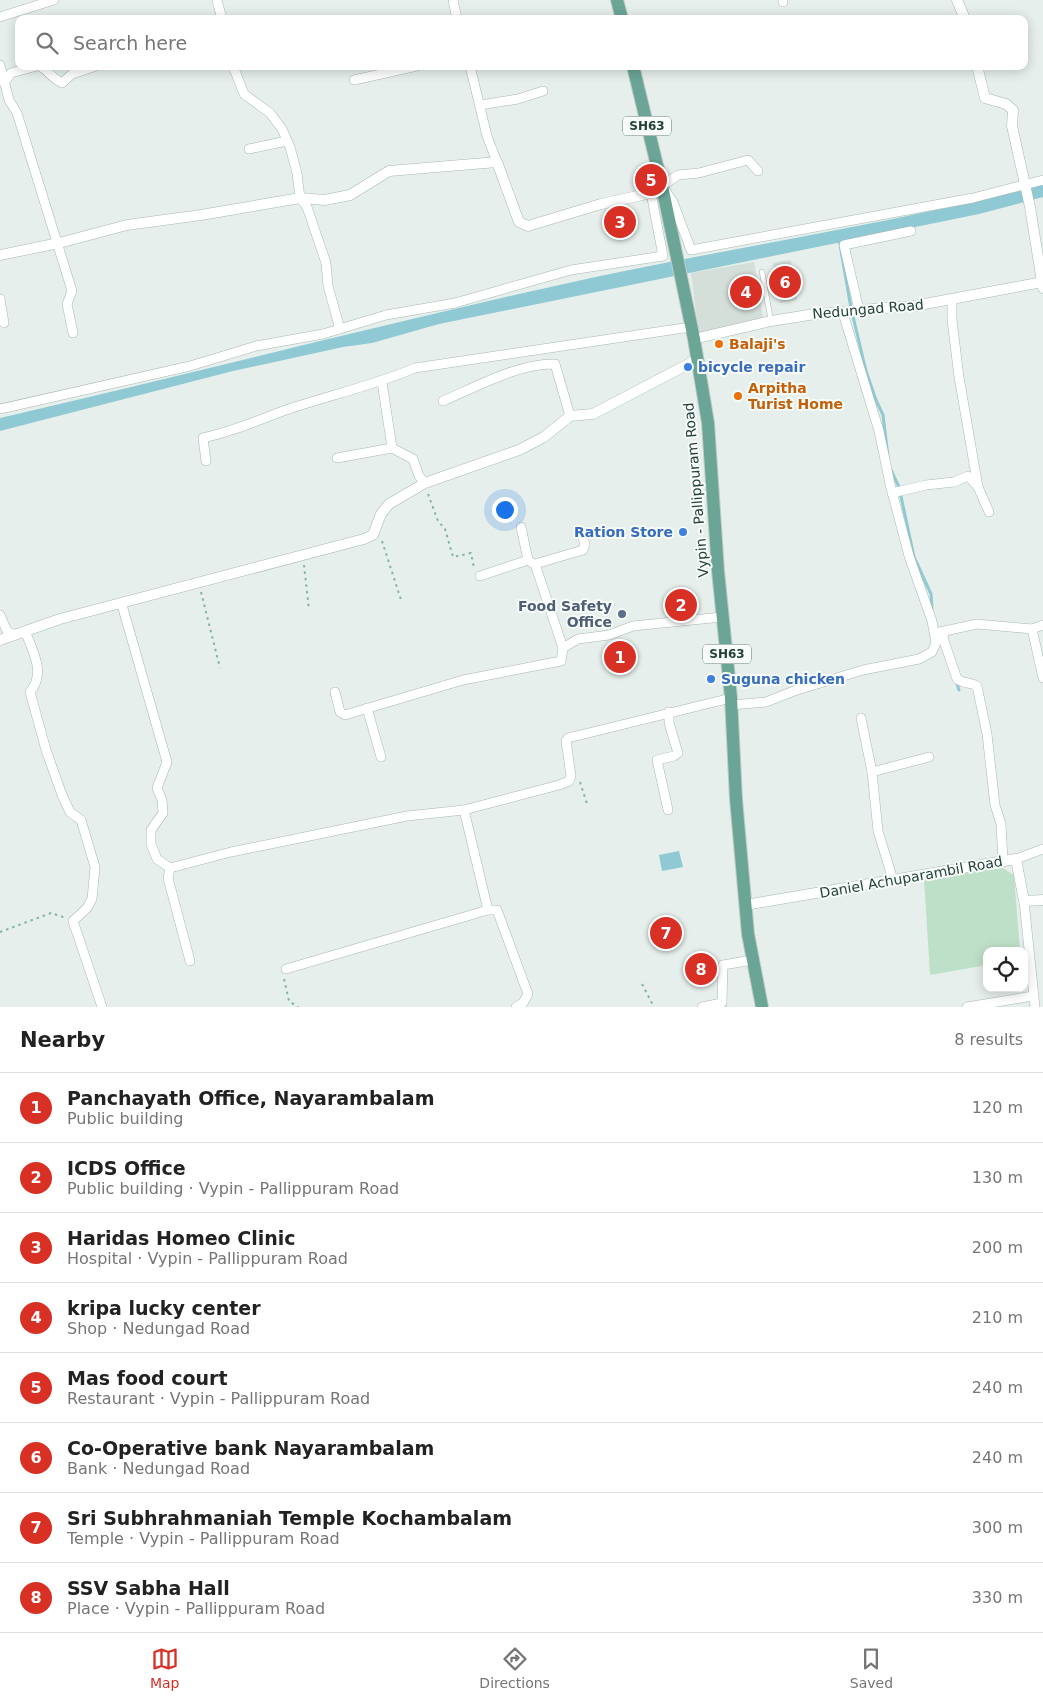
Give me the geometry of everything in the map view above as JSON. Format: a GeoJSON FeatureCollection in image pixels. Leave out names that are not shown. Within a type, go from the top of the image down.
{"type":"FeatureCollection","features":[{"type":"Feature","properties":{"kind":"main road"},"geometry":{"type":"LineString","coordinates":[[617,0],[621,15]]}},
{"type":"Feature","properties":{"kind":"main road","name":"Vypin - Pallippuram Road"},"geometry":{"type":"LineString","coordinates":[[634,70],[662,186],[698,359],[708,423],[722,617],[731,702],[736,799],[752,960],[762,1007]]}},
{"type":"Feature","properties":{"kind":"street"},"geometry":{"type":"LineString","coordinates":[[0,17],[54,0]]}},
{"type":"Feature","properties":{"kind":"street"},"geometry":{"type":"LineString","coordinates":[[217,0],[221,15]]}},
{"type":"Feature","properties":{"kind":"street"},"geometry":{"type":"LineString","coordinates":[[453,0],[456,15]]}},
{"type":"Feature","properties":{"kind":"street"},"geometry":{"type":"LineString","coordinates":[[957,0],[963,15]]}},
{"type":"Feature","properties":{"kind":"street"},"geometry":{"type":"LineString","coordinates":[[0,65],[4,83],[16,113],[59,243],[72,291],[67,304],[73,333]]}},
{"type":"Feature","properties":{"kind":"street"},"geometry":{"type":"LineString","coordinates":[[4,83],[12,73],[24,70]]}},
{"type":"Feature","properties":{"kind":"street"},"geometry":{"type":"LineString","coordinates":[[46,70],[51,78],[62,83],[72,74],[84,70]]}},
{"type":"Feature","properties":{"kind":"street"},"geometry":{"type":"LineString","coordinates":[[235,70],[244,94],[270,112],[287,141],[297,173],[300,198],[307,207],[326,263],[328,286],[340,329]]}},
{"type":"Feature","properties":{"kind":"street"},"geometry":{"type":"LineString","coordinates":[[354,80],[399,70]]}},
{"type":"Feature","properties":{"kind":"street"},"geometry":{"type":"LineString","coordinates":[[471,70],[487,136],[519,222],[528,226],[601,204],[651,193],[678,175],[720,168],[748,160],[758,171]]}},
{"type":"Feature","properties":{"kind":"street"},"geometry":{"type":"LineString","coordinates":[[978,70],[985,98],[1006,104],[1013,110],[1012,126],[1030,207],[1043,284]]}},
{"type":"Feature","properties":{"kind":"street"},"geometry":{"type":"LineString","coordinates":[[480,105],[518,99],[543,91]]}},
{"type":"Feature","properties":{"kind":"street"},"geometry":{"type":"LineString","coordinates":[[249,149],[287,141]]}},
{"type":"Feature","properties":{"kind":"street"},"geometry":{"type":"LineString","coordinates":[[0,254],[59,243],[127,225],[210,214],[300,198],[325,200],[350,195],[389,171],[497,162]]}},
{"type":"Feature","properties":{"kind":"street"},"geometry":{"type":"LineString","coordinates":[[662,186],[673,202],[691,250],[973,198],[1043,180]]}},
{"type":"Feature","properties":{"kind":"street"},"geometry":{"type":"LineString","coordinates":[[0,409],[190,366],[240,350],[340,329],[386,315],[455,303],[571,270],[663,256],[651,193]]}},
{"type":"Feature","properties":{"kind":"street"},"geometry":{"type":"LineString","coordinates":[[859,310],[844,245],[911,231]]}},
{"type":"Feature","properties":{"kind":"street","name":"Nedungad Road"},"geometry":{"type":"LineString","coordinates":[[694,340],[770,321],[814,314],[914,306],[1043,284]]}},
{"type":"Feature","properties":{"kind":"street"},"geometry":{"type":"LineString","coordinates":[[0,299],[4,323]]}},
{"type":"Feature","properties":{"kind":"street"},"geometry":{"type":"LineString","coordinates":[[952,300],[952,320],[959,377],[978,487],[989,512]]}},
{"type":"Feature","properties":{"kind":"street"},"geometry":{"type":"LineString","coordinates":[[845,313],[897,492],[909,556],[958,679],[963,683],[972,683],[977,686],[987,734],[995,805],[1001,824],[1004,862]]}},
{"type":"Feature","properties":{"kind":"street"},"geometry":{"type":"LineString","coordinates":[[206,461],[203,438],[234,432],[284,411],[382,382],[415,368],[684,328]]}},
{"type":"Feature","properties":{"kind":"street"},"geometry":{"type":"LineString","coordinates":[[0,640],[60,619],[364,539],[373,534],[381,514],[389,504],[424,483],[519,450],[544,437],[570,416],[593,414],[698,359]]}},
{"type":"Feature","properties":{"kind":"street"},"geometry":{"type":"LineString","coordinates":[[443,401],[490,380],[543,364],[555,364],[570,416]]}},
{"type":"Feature","properties":{"kind":"street"},"geometry":{"type":"LineString","coordinates":[[382,382],[392,448]]}},
{"type":"Feature","properties":{"kind":"street"},"geometry":{"type":"LineString","coordinates":[[337,458],[392,448],[413,459],[424,483]]}},
{"type":"Feature","properties":{"kind":"street"},"geometry":{"type":"LineString","coordinates":[[897,492],[954,482],[968,476],[978,487]]}},
{"type":"Feature","properties":{"kind":"street"},"geometry":{"type":"LineString","coordinates":[[335,692],[340,712],[345,715],[463,680],[561,661],[563,648],[521,527]]}},
{"type":"Feature","properties":{"kind":"street"},"geometry":{"type":"LineString","coordinates":[[480,576],[583,550],[585,544],[582,535]]}},
{"type":"Feature","properties":{"kind":"street"},"geometry":{"type":"LineString","coordinates":[[122,604],[167,762],[157,788],[162,800],[163,813],[151,830],[151,844],[157,859],[170,868],[231,852],[406,816],[464,810],[559,785],[569,781],[571,776],[568,767],[566,741],[568,738],[669,712],[731,702],[766,702],[797,690],[863,670],[919,659],[932,652],[938,632]]}},
{"type":"Feature","properties":{"kind":"street"},"geometry":{"type":"LineString","coordinates":[[0,615],[7,631],[14,635]]}},
{"type":"Feature","properties":{"kind":"street"},"geometry":{"type":"LineString","coordinates":[[563,648],[578,639],[609,634],[633,626],[722,617]]}},
{"type":"Feature","properties":{"kind":"street"},"geometry":{"type":"LineString","coordinates":[[938,632],[977,624],[1032,629],[1043,625]]}},
{"type":"Feature","properties":{"kind":"street"},"geometry":{"type":"LineString","coordinates":[[1032,629],[1043,678]]}},
{"type":"Feature","properties":{"kind":"street"},"geometry":{"type":"LineString","coordinates":[[25,632],[37,663],[39,675],[36,685],[30,692],[46,750],[70,812],[81,820],[95,867],[92,899],[87,908],[73,921],[102,1007]]}},
{"type":"Feature","properties":{"kind":"street"},"geometry":{"type":"LineString","coordinates":[[367,708],[381,756]]}},
{"type":"Feature","properties":{"kind":"street"},"geometry":{"type":"LineString","coordinates":[[668,810],[657,760],[674,756],[678,753],[669,723],[669,712]]}},
{"type":"Feature","properties":{"kind":"street"},"geometry":{"type":"LineString","coordinates":[[861,718],[872,772],[878,831],[894,880]]}},
{"type":"Feature","properties":{"kind":"street"},"geometry":{"type":"LineString","coordinates":[[872,772],[929,757]]}},
{"type":"Feature","properties":{"kind":"street"},"geometry":{"type":"LineString","coordinates":[[464,810],[488,910]]}},
{"type":"Feature","properties":{"kind":"street"},"geometry":{"type":"LineString","coordinates":[[1016,859],[1043,849]]}},
{"type":"Feature","properties":{"kind":"street","name":"Daniel Achuparambil Road"},"geometry":{"type":"LineString","coordinates":[[746,905],[1016,859],[1024,901]]}},
{"type":"Feature","properties":{"kind":"street"},"geometry":{"type":"LineString","coordinates":[[170,868],[168,878],[190,961]]}},
{"type":"Feature","properties":{"kind":"street"},"geometry":{"type":"LineString","coordinates":[[1035,1007],[1024,901],[1043,900]]}},
{"type":"Feature","properties":{"kind":"street"},"geometry":{"type":"LineString","coordinates":[[286,969],[488,910],[497,910],[528,994],[523,1003],[516,1007]]}},
{"type":"Feature","properties":{"kind":"street"},"geometry":{"type":"LineString","coordinates":[[702,1007],[722,1003],[723,965],[752,960]]}},
{"type":"Feature","properties":{"kind":"street"},"geometry":{"type":"LineString","coordinates":[[967,1007],[1033,996]]}},
{"type":"Feature","properties":{"kind":"lane"},"geometry":{"type":"LineString","coordinates":[[762,272],[770,321]]}},
{"type":"Feature","properties":{"kind":"path"},"geometry":{"type":"LineString","coordinates":[[424,483],[438,521],[445,529],[453,557],[471,554],[475,570],[480,576]]}},
{"type":"Feature","properties":{"kind":"path"},"geometry":{"type":"LineString","coordinates":[[377,527],[402,604]]}},
{"type":"Feature","properties":{"kind":"path"},"geometry":{"type":"LineString","coordinates":[[303,555],[309,610]]}},
{"type":"Feature","properties":{"kind":"path"},"geometry":{"type":"LineString","coordinates":[[199,582],[220,668]]}},
{"type":"Feature","properties":{"kind":"path"},"geometry":{"type":"LineString","coordinates":[[571,776],[578,777],[587,804]]}},
{"type":"Feature","properties":{"kind":"path"},"geometry":{"type":"LineString","coordinates":[[0,932],[51,913],[73,921]]}},
{"type":"Feature","properties":{"kind":"path"},"geometry":{"type":"LineString","coordinates":[[286,969],[283,975],[289,1001],[298,1007]]}},
{"type":"Feature","properties":{"kind":"path"},"geometry":{"type":"LineString","coordinates":[[642,984],[654,1007]]}},
{"type":"Feature","properties":{"kind":"shaded area"},"geometry":{"type":"Polygon","coordinates":[[[791,260],[797,300],[780,303],[773,263],[791,260]]]}},
{"type":"Feature","properties":{"kind":"shaded area"},"geometry":{"type":"Polygon","coordinates":[[[754,262],[764,324],[699,336],[691,273],[754,262]]]}},
{"type":"Feature","properties":{"kind":"green space"},"geometry":{"type":"Polygon","coordinates":[[[1003,868],[1014,875],[1020,947],[983,947],[983,966],[930,975],[924,878],[1003,868]]]}},
{"type":"Feature","properties":{"kind":"water"},"geometry":{"type":"Polygon","coordinates":[[[1043,185],[1043,197],[979,214],[439,324],[372,343],[343,347],[233,371],[0,431],[0,418],[443,312],[647,266],[874,223],[1043,185]]]}},
{"type":"Feature","properties":{"kind":"water"},"geometry":{"type":"Polygon","coordinates":[[[679,851],[683,867],[662,871],[659,855],[679,851]]]}},
{"type":"Feature","properties":{"kind":"waterway"},"geometry":{"type":"LineString","coordinates":[[839,239],[851,308],[866,371],[883,415],[888,457]]}},
{"type":"Feature","properties":{"kind":"waterway"},"geometry":{"type":"LineString","coordinates":[[891,470],[899,487],[914,557],[931,594],[932,609]]}},
{"type":"Feature","properties":{"kind":"waterway"},"geometry":{"type":"LineString","coordinates":[[956,681],[959,690]]}},
{"type":"Feature","properties":{"kind":"place","name":"Mas food court"},"geometry":{"type":"Point","coordinates":[651,180]}},
{"type":"Feature","properties":{"kind":"place","name":"Haridas Homeo Clinic"},"geometry":{"type":"Point","coordinates":[620,222]}},
{"type":"Feature","properties":{"kind":"place","name":"Co-Operative bank Nayarambalam"},"geometry":{"type":"Point","coordinates":[785,282]}},
{"type":"Feature","properties":{"kind":"place","name":"kripa lucky center"},"geometry":{"type":"Point","coordinates":[746,292]}},
{"type":"Feature","properties":{"kind":"place","name":"Balaji's"},"geometry":{"type":"Point","coordinates":[719,344]}},
{"type":"Feature","properties":{"kind":"place","name":"bicycle repair"},"geometry":{"type":"Point","coordinates":[688,367]}},
{"type":"Feature","properties":{"kind":"place","name":"Arpitha Turist Home"},"geometry":{"type":"Point","coordinates":[738,396]}},
{"type":"Feature","properties":{"kind":"place","name":"Ration Store"},"geometry":{"type":"Point","coordinates":[683,532]}},
{"type":"Feature","properties":{"kind":"place","name":"ICDS Office"},"geometry":{"type":"Point","coordinates":[681,605]}},
{"type":"Feature","properties":{"kind":"place","name":"Food Safety Office"},"geometry":{"type":"Point","coordinates":[622,614]}},
{"type":"Feature","properties":{"kind":"place","name":"Panchayath Office, Nayarambalam"},"geometry":{"type":"Point","coordinates":[620,657]}},
{"type":"Feature","properties":{"kind":"place","name":"Suguna chicken"},"geometry":{"type":"Point","coordinates":[711,679]}},
{"type":"Feature","properties":{"kind":"place","name":"Sri Subhrahmaniah Temple Kochambalam"},"geometry":{"type":"Point","coordinates":[666,933]}},
{"type":"Feature","properties":{"kind":"place","name":"SSV Sabha Hall"},"geometry":{"type":"Point","coordinates":[701,969]}}]}
